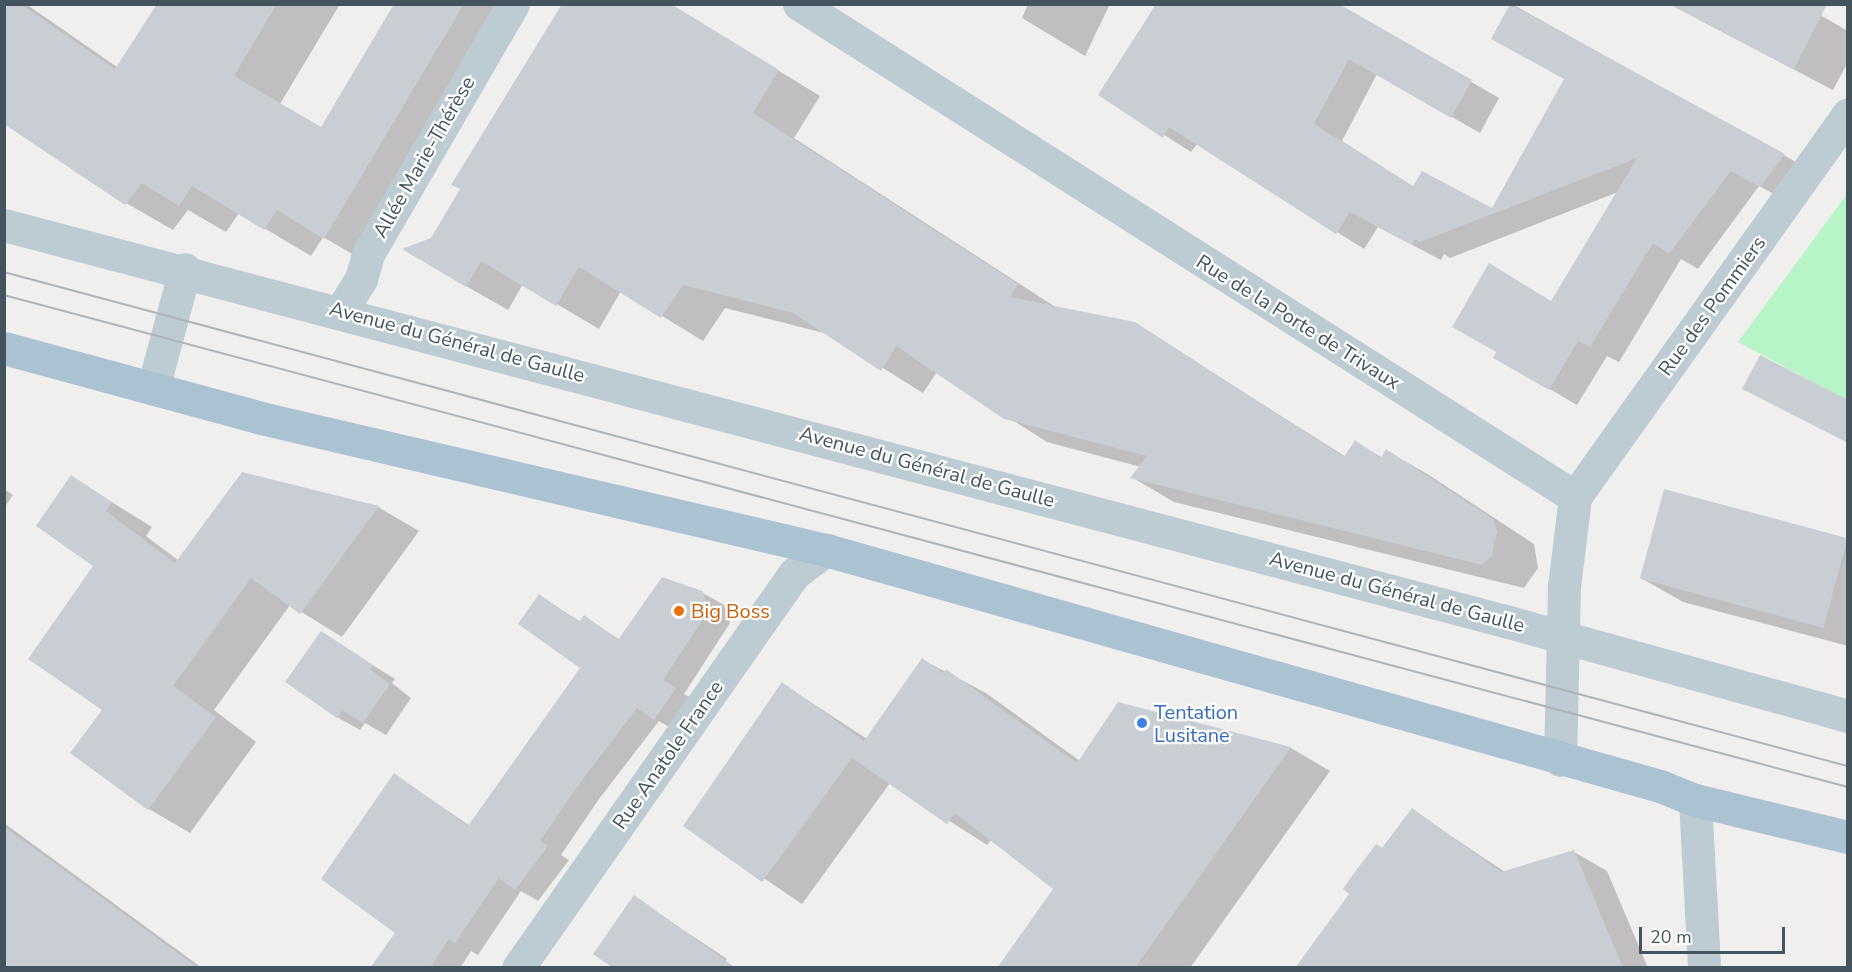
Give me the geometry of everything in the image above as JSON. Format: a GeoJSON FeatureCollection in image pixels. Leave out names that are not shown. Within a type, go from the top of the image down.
{"type":"FeatureCollection","features":[{"type":"Feature","properties":{"kind":"main road"},"geometry":{"type":"LineString","coordinates":[[4,348],[261,418],[826,550],[1560,760],[1660,786],[1695,800],[1848,837]]}},
{"type":"Feature","properties":{"kind":"street","name":"Allée Marie-Thérèse"},"geometry":{"type":"LineString","coordinates":[[341,311],[361,279],[368,254],[513,4]]}},
{"type":"Feature","properties":{"kind":"street","name":"Rue de la Porte de Trivaux"},"geometry":{"type":"LineString","coordinates":[[799,4],[1575,497]]}},
{"type":"Feature","properties":{"kind":"street","name":"Rue des Pommiers"},"geometry":{"type":"LineString","coordinates":[[1575,497],[1848,114]]}},
{"type":"Feature","properties":{"kind":"street","name":"Avenue du Général de Gaulle"},"geometry":{"type":"LineString","coordinates":[[4,225],[186,269],[1848,716]]}},
{"type":"Feature","properties":{"kind":"street"},"geometry":{"type":"LineString","coordinates":[[153,388],[186,269]]}},
{"type":"Feature","properties":{"kind":"street"},"geometry":{"type":"LineString","coordinates":[[1560,760],[1564,585],[1575,497]]}},
{"type":"Feature","properties":{"kind":"street","name":"Rue Anatole France"},"geometry":{"type":"LineString","coordinates":[[518,968],[795,573],[826,550]]}},
{"type":"Feature","properties":{"kind":"street"},"geometry":{"type":"LineString","coordinates":[[1695,800],[1704,968]]}},
{"type":"Feature","properties":{"kind":"green space"},"geometry":{"type":"Polygon","coordinates":[[[1847,194],[1847,400],[1738,342],[1847,194]]]}},
{"type":"Feature","properties":{"kind":"building"},"geometry":{"type":"Polygon","coordinates":[[[4,4],[21,4],[115,69],[157,4],[277,4],[234,76],[321,127],[394,4],[464,4],[324,239],[277,210],[264,230],[192,186],[179,206],[142,183],[125,205],[4,124],[4,4]]]}},
{"type":"Feature","properties":{"kind":"building"},"geometry":{"type":"Polygon","coordinates":[[[562,4],[671,4],[779,70],[753,113],[1018,284],[1010,297],[1135,322],[1344,457],[1355,440],[1381,458],[1386,449],[1493,519],[1497,531],[1492,555],[1482,565],[1130,478],[1147,456],[1004,419],[896,346],[881,371],[793,313],[683,285],[661,318],[579,267],[556,306],[481,261],[466,287],[402,249],[431,238],[460,189],[451,185],[562,4]]]}},
{"type":"Feature","properties":{"kind":"building"},"geometry":{"type":"Polygon","coordinates":[[[1156,4],[1339,4],[1472,80],[1451,118],[1349,59],[1314,124],[1413,186],[1422,171],[1492,208],[1564,79],[1491,39],[1510,4],[1785,154],[1760,187],[1731,171],[1669,254],[1653,243],[1590,347],[1578,341],[1549,390],[1493,358],[1496,352],[1452,327],[1489,263],[1551,301],[1637,158],[1420,242],[1415,239],[1412,245],[1350,212],[1336,234],[1169,127],[1163,138],[1098,95],[1156,4]]]}},
{"type":"Feature","properties":{"kind":"building"},"geometry":{"type":"Polygon","coordinates":[[[1670,4],[1827,4],[1794,69],[1670,4]]]}},
{"type":"Feature","properties":{"kind":"building"},"geometry":{"type":"Polygon","coordinates":[[[1760,355],[1848,400],[1848,443],[1742,389],[1760,355]]]}},
{"type":"Feature","properties":{"kind":"building"},"geometry":{"type":"Polygon","coordinates":[[[242,472],[379,506],[300,614],[251,578],[173,686],[216,717],[148,810],[70,753],[102,710],[28,659],[93,566],[36,526],[71,475],[112,502],[106,511],[175,563],[242,472]]]}},
{"type":"Feature","properties":{"kind":"building"},"geometry":{"type":"Polygon","coordinates":[[[1664,489],[1848,538],[1823,628],[1640,579],[1664,489]]]}},
{"type":"Feature","properties":{"kind":"building"},"geometry":{"type":"Polygon","coordinates":[[[662,577],[702,591],[709,610],[663,680],[676,688],[654,720],[637,708],[577,787],[540,841],[548,846],[515,890],[499,878],[455,943],[449,939],[430,968],[370,968],[395,933],[321,879],[394,773],[468,826],[580,668],[518,624],[539,594],[579,622],[584,615],[618,640],[662,577]]]}},
{"type":"Feature","properties":{"kind":"building"},"geometry":{"type":"Polygon","coordinates":[[[321,631],[373,665],[370,669],[390,684],[363,723],[342,710],[337,718],[285,682],[321,631]]]}},
{"type":"Feature","properties":{"kind":"building"},"geometry":{"type":"Polygon","coordinates":[[[922,658],[943,673],[946,669],[1077,763],[1118,702],[1291,747],[1135,968],[997,968],[1053,889],[955,813],[947,824],[852,758],[762,882],[683,826],[782,682],[864,741],[922,658]]]}},
{"type":"Feature","properties":{"kind":"building"},"geometry":{"type":"Polygon","coordinates":[[[1412,808],[1501,872],[1574,850],[1623,968],[1295,968],[1349,894],[1343,889],[1352,876],[1376,844],[1382,848],[1412,808]]]}},
{"type":"Feature","properties":{"kind":"building"},"geometry":{"type":"Polygon","coordinates":[[[4,827],[56,864],[198,968],[4,968],[4,827]]]}},
{"type":"Feature","properties":{"kind":"building"},"geometry":{"type":"Polygon","coordinates":[[[634,895],[736,968],[613,968],[593,954],[634,895]]]}},
{"type":"Feature","properties":{"kind":"tram line"},"geometry":{"type":"LineString","coordinates":[[4,272],[1848,766]]}},
{"type":"Feature","properties":{"kind":"tram line"},"geometry":{"type":"LineString","coordinates":[[4,295],[1848,787]]}},
{"type":"Feature","properties":{"kind":"place","name":"Big Boss"},"geometry":{"type":"Point","coordinates":[679,611]}},
{"type":"Feature","properties":{"kind":"place","name":"Tentation Lusitane"},"geometry":{"type":"Point","coordinates":[1142,723]}}]}
